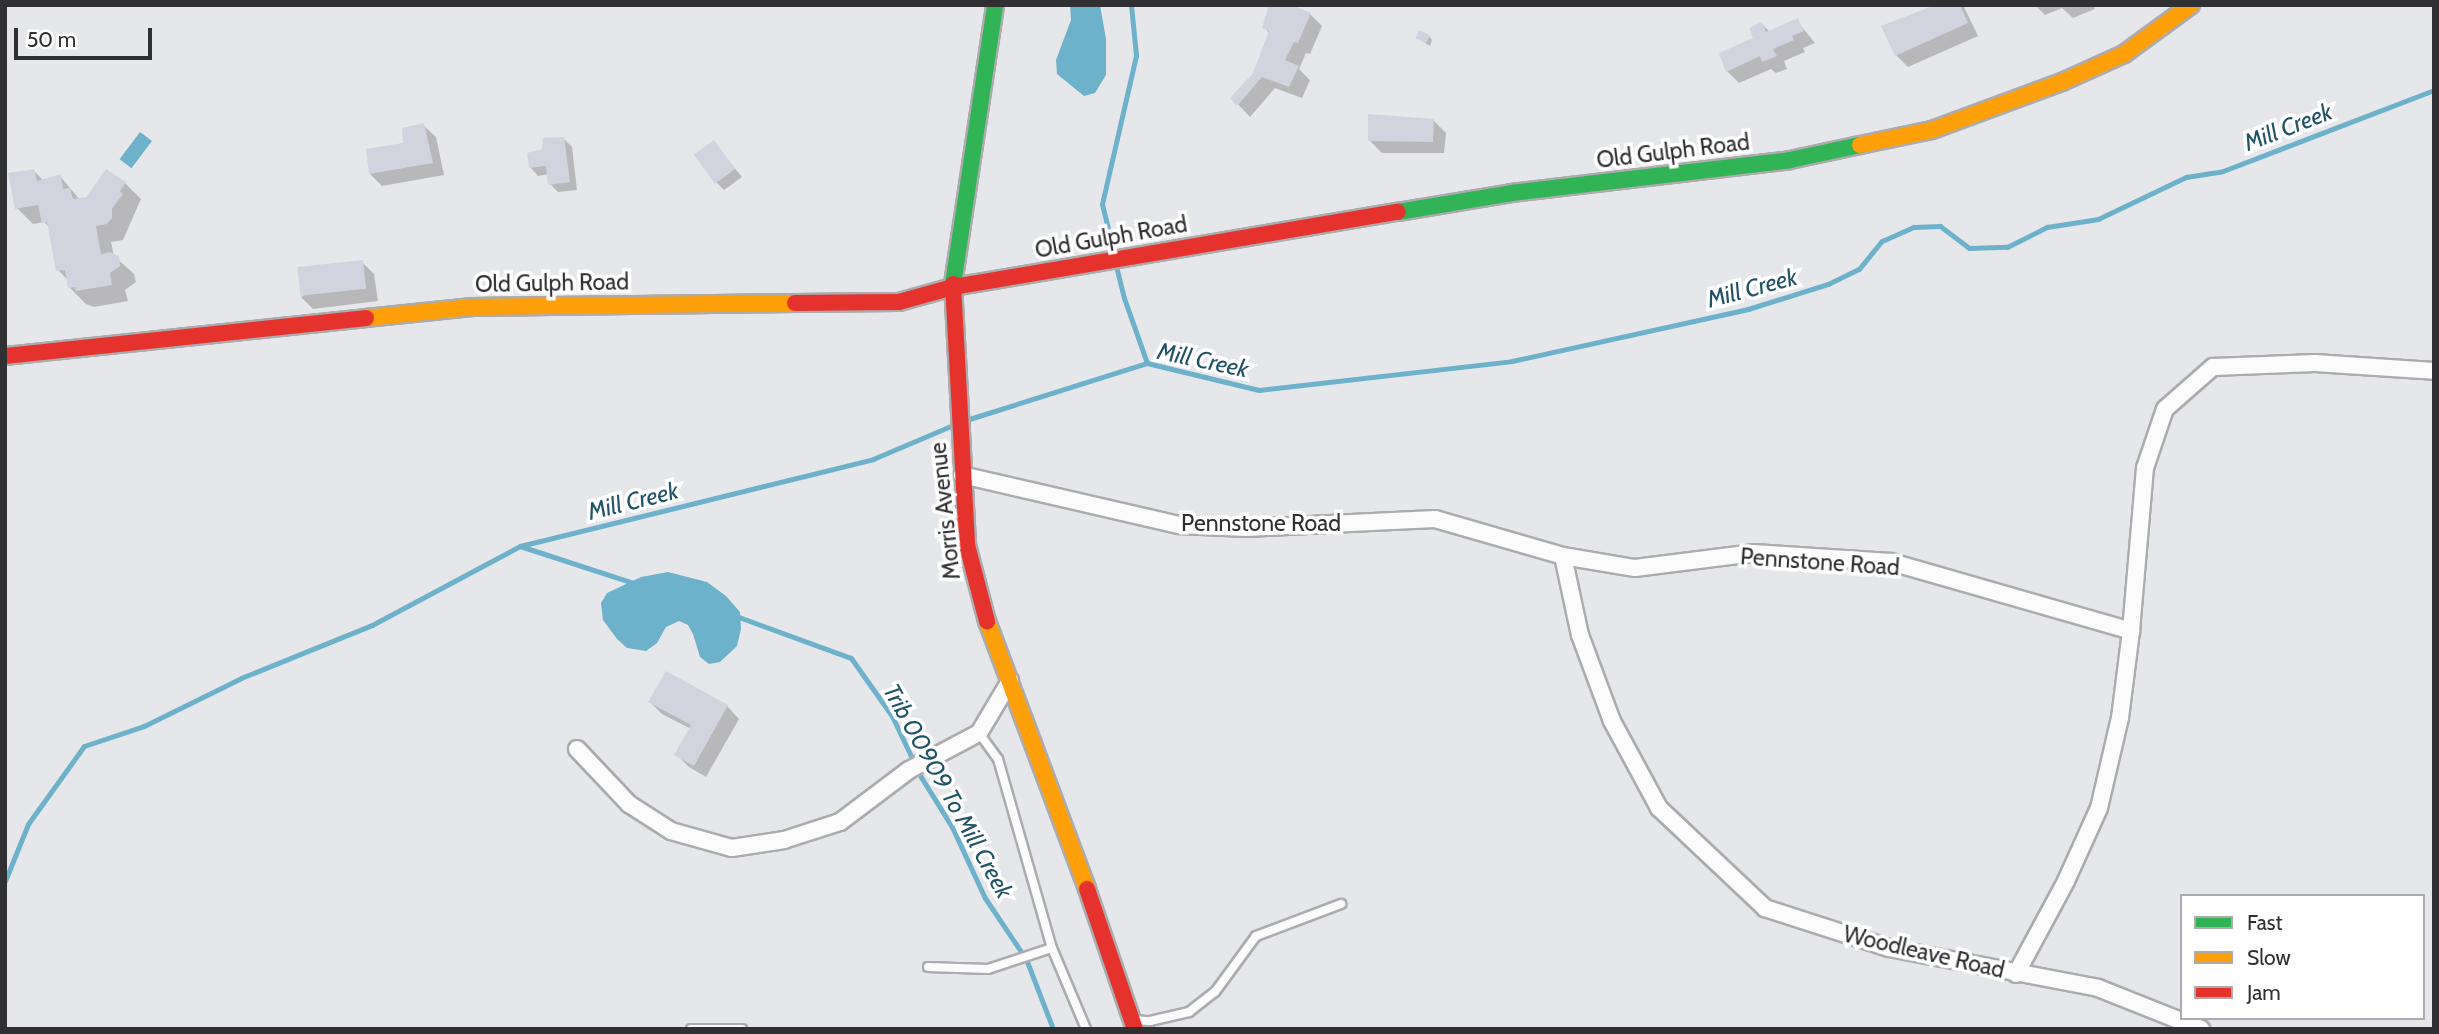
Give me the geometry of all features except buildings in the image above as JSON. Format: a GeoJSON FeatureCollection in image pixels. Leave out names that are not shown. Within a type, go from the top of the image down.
{"type":"FeatureCollection","features":[{"type":"Feature","properties":{"kind":"street","name":"Morris Avenue"},"geometry":{"type":"LineString","coordinates":[[995,5],[953,287],[962,475],[971,571],[1133,1024]]}},
{"type":"Feature","properties":{"kind":"street","name":"Old Gulph Road"},"geometry":{"type":"LineString","coordinates":[[5,356],[472,307],[899,302],[953,287],[1511,193],[1790,160],[1931,130],[2062,82],[2124,54],[2191,5]]}},
{"type":"Feature","properties":{"kind":"street"},"geometry":{"type":"LineString","coordinates":[[2015,974],[2066,881],[2099,808],[2120,718],[2131,631],[2145,468],[2165,410],[2213,367],[2315,363],[2434,371]]}},
{"type":"Feature","properties":{"kind":"street","name":"Pennstone Road"},"geometry":{"type":"LineString","coordinates":[[962,475],[1179,525],[1246,528],[1434,519],[1563,556],[1635,568],[1754,553],[1891,562],[2131,631]]}},
{"type":"Feature","properties":{"kind":"street","name":"Woodleave Road"},"geometry":{"type":"LineString","coordinates":[[1563,556],[1580,635],[1612,721],[1659,808],[1765,908],[1889,948],[2098,988],[2201,1029]]}},
{"type":"Feature","properties":{"kind":"street"},"geometry":{"type":"LineString","coordinates":[[577,750],[629,804],[671,831],[732,848],[784,840],[840,822],[909,770],[979,733],[1010,681]]}},
{"type":"Feature","properties":{"kind":"lane"},"geometry":{"type":"LineString","coordinates":[[979,733],[998,759],[1052,948],[1086,1029]]}},
{"type":"Feature","properties":{"kind":"lane"},"geometry":{"type":"LineString","coordinates":[[1133,1024],[1189,1012],[1215,992],[1256,936],[1341,904]]}},
{"type":"Feature","properties":{"kind":"lane"},"geometry":{"type":"LineString","coordinates":[[928,967],[988,969],[1052,948]]}},
{"type":"Feature","properties":{"kind":"lane"},"geometry":{"type":"LineString","coordinates":[[691,1029],[742,1029]]}},
{"type":"Feature","properties":{"kind":"water"},"geometry":{"type":"Polygon","coordinates":[[[1070,5],[1100,5],[1106,39],[1106,75],[1095,93],[1084,96],[1057,74],[1056,60],[1071,20],[1070,5]]]}},
{"type":"Feature","properties":{"kind":"water"},"geometry":{"type":"Polygon","coordinates":[[[140,132],[152,141],[132,168],[120,159],[140,132]]]}},
{"type":"Feature","properties":{"kind":"water"},"geometry":{"type":"Polygon","coordinates":[[[668,572],[707,582],[726,596],[740,612],[741,629],[737,646],[720,662],[709,664],[700,657],[688,625],[679,621],[666,627],[657,643],[646,651],[627,648],[603,620],[601,603],[607,593],[641,577],[668,572]]]}},
{"type":"Feature","properties":{"kind":"waterway"},"geometry":{"type":"LineString","coordinates":[[1114,253],[1102,204],[1136,55],[1131,5]]}},
{"type":"Feature","properties":{"kind":"waterway","name":"Mill Creek"},"geometry":{"type":"LineString","coordinates":[[966,420],[1147,363],[1259,390],[1512,361],[1748,309],[1828,284],[1859,269],[1882,241],[1914,227],[1940,226],[1969,248],[2007,247],[2047,227],[2098,219],[2186,177],[2223,171],[2434,90]]}},
{"type":"Feature","properties":{"kind":"waterway"},"geometry":{"type":"LineString","coordinates":[[1116,266],[1124,298],[1147,363]]}},
{"type":"Feature","properties":{"kind":"waterway","name":"Mill Creek"},"geometry":{"type":"LineString","coordinates":[[5,881],[28,824],[84,746],[144,726],[241,678],[372,625],[520,546],[873,459],[953,425]]}},
{"type":"Feature","properties":{"kind":"waterway","name":"Trib 00909 To Mill Creek"},"geometry":{"type":"LineString","coordinates":[[520,546],[637,584]]}},
{"type":"Feature","properties":{"kind":"waterway","name":"Trib 00909 To Mill Creek"},"geometry":{"type":"LineString","coordinates":[[736,616],[851,658],[892,716],[921,777],[952,827],[985,898],[1026,959],[1053,1029]]}},
{"type":"Feature","properties":{"kind":"traffic: fast"},"geometry":{"type":"LineString","coordinates":[[953,284],[995,5]]}},
{"type":"Feature","properties":{"kind":"traffic: fast"},"geometry":{"type":"LineString","coordinates":[[1398,212],[1511,193],[1790,160],[1860,145]]}},
{"type":"Feature","properties":{"kind":"traffic: slow"},"geometry":{"type":"LineString","coordinates":[[1860,145],[1932,130],[2062,82],[2124,54],[2191,5]]}},
{"type":"Feature","properties":{"kind":"traffic: slow"},"geometry":{"type":"LineString","coordinates":[[366,318],[472,307],[795,303]]}},
{"type":"Feature","properties":{"kind":"traffic: slow"},"geometry":{"type":"LineString","coordinates":[[987,621],[1087,889]]}},
{"type":"Feature","properties":{"kind":"traffic: jam"},"geometry":{"type":"LineString","coordinates":[[795,303],[899,302],[953,287],[1398,212]]}},
{"type":"Feature","properties":{"kind":"traffic: jam"},"geometry":{"type":"LineString","coordinates":[[953,284],[967,545],[987,621]]}},
{"type":"Feature","properties":{"kind":"traffic: jam"},"geometry":{"type":"LineString","coordinates":[[5,356],[366,318]]}},
{"type":"Feature","properties":{"kind":"traffic: jam"},"geometry":{"type":"LineString","coordinates":[[1087,889],[1135,1029]]}}]}
